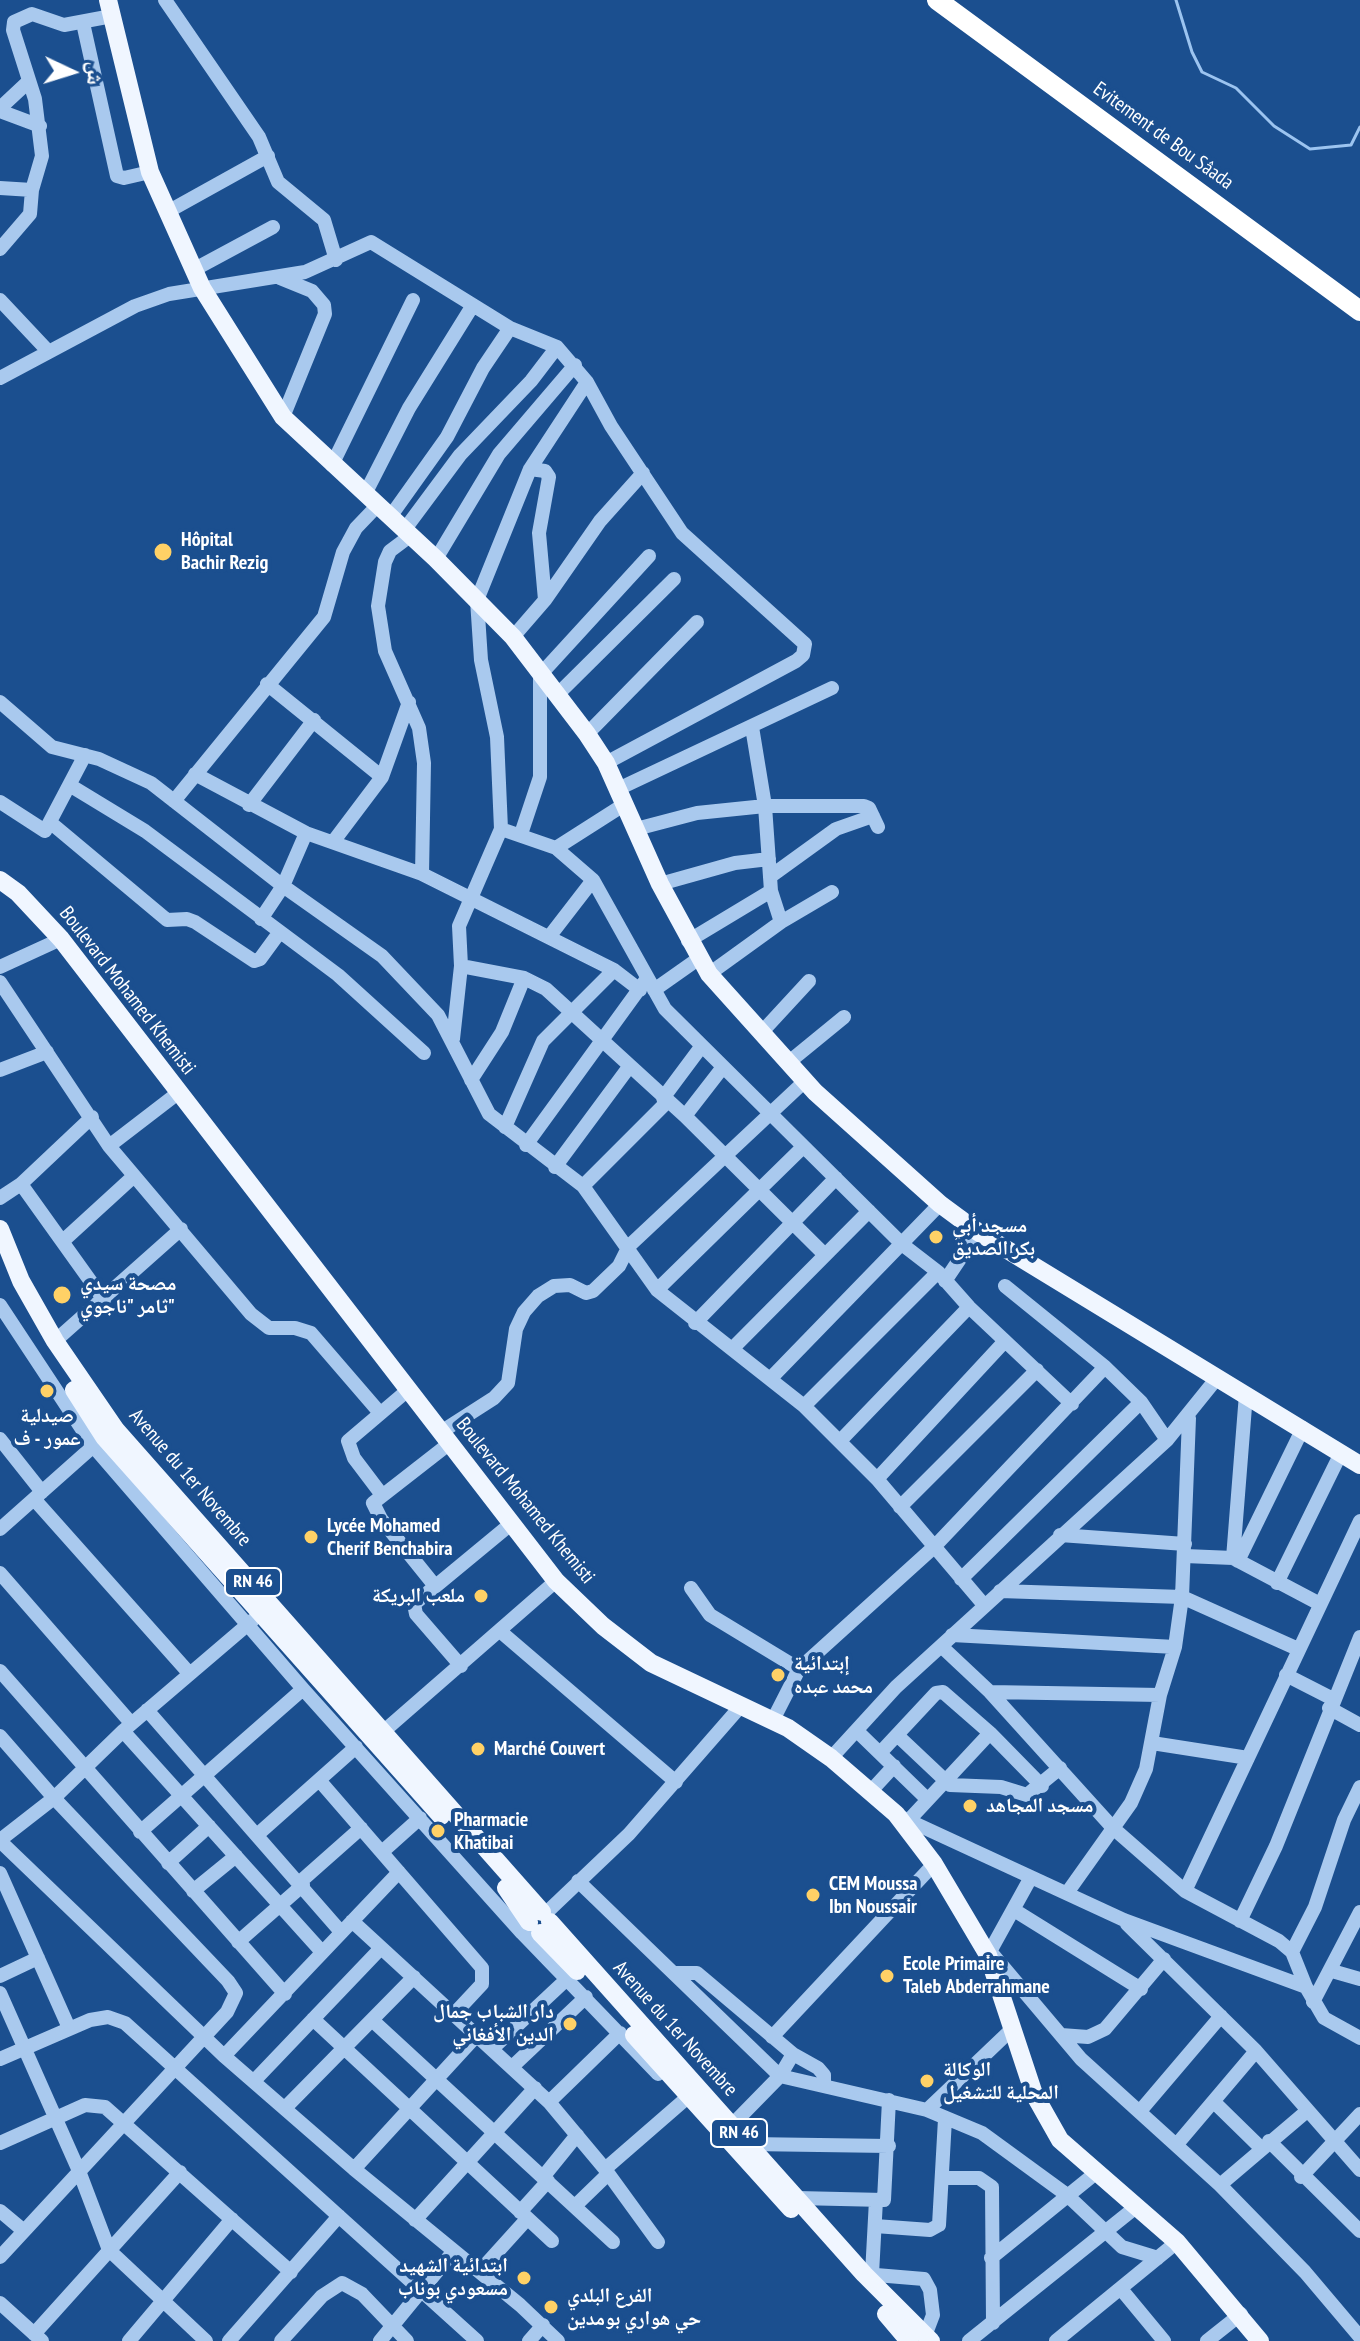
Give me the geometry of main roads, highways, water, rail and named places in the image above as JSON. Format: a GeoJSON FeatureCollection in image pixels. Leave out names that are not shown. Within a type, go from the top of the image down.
{"type":"FeatureCollection","features":[{"type":"Feature","properties":{"kind":"highway","name":"Evitement de Bou Sâada"},"geometry":{"type":"LineString","coordinates":[[937,0],[1360,311]]}},
{"type":"Feature","properties":{"kind":"highway","name":"Evitement de Bou Sâada"},"geometry":{"type":"LineString","coordinates":[[954,0],[1360,294]]}},
{"type":"Feature","properties":{"kind":"main road"},"geometry":{"type":"LineString","coordinates":[[110,8],[150,172],[202,288],[283,417],[408,532],[513,637],[587,734],[606,763],[660,884],[703,967],[805,1081],[940,1204],[978,1232],[1360,1465]]}},
{"type":"Feature","properties":{"kind":"main road","name":"Boulevard Mohamed Khemisti"},"geometry":{"type":"LineString","coordinates":[[0,880],[18,893],[61,939],[556,1581],[603,1626],[651,1663],[773,1720],[831,1758],[902,1817],[988,1953],[1034,2094],[1060,2140],[1177,2242],[1241,2314],[1260,2341]]}},
{"type":"Feature","properties":{"kind":"main road","name":"Avenue du 1er Novembre"},"geometry":{"type":"LineString","coordinates":[[0,1229],[21,1281],[55,1341],[116,1430],[260,1614],[384,1731],[537,1924],[732,2125],[922,2337]]}},
{"type":"Feature","properties":{"kind":"main road","name":"Avenue du 1er Novembre"},"geometry":{"type":"LineString","coordinates":[[0,1259],[27,1318],[98,1441],[260,1614],[508,1890],[686,2099],[922,2337]]}},
{"type":"Feature","properties":{"kind":"waterway"},"geometry":{"type":"LineString","coordinates":[[1176,0],[1192,52],[1202,72],[1236,88],[1274,126],[1310,149],[1351,145],[1360,127]]}},
{"type":"Feature","properties":{"kind":"place","name":"Hôpital Bachir Rezig"},"geometry":{"type":"Point","coordinates":[163,552]}},
{"type":"Feature","properties":{"kind":"place","name":"مسجد أبي بكر الصديق"},"geometry":{"type":"Point","coordinates":[936,1237]}},
{"type":"Feature","properties":{"kind":"place","name":"مصحة سيدي ثامر \"ناجوي\""},"geometry":{"type":"Point","coordinates":[62,1295]}},
{"type":"Feature","properties":{"kind":"place","name":"صيدلية عمور - ف"},"geometry":{"type":"Point","coordinates":[47,1391]}},
{"type":"Feature","properties":{"kind":"place","name":"Lycée Mohamed Cherif Benchabira"},"geometry":{"type":"Point","coordinates":[311,1537]}},
{"type":"Feature","properties":{"kind":"place","name":"ملعب البريكة"},"geometry":{"type":"Point","coordinates":[481,1596]}},
{"type":"Feature","properties":{"kind":"place","name":"إبتدائية محمد عبده"},"geometry":{"type":"Point","coordinates":[778,1675]}},
{"type":"Feature","properties":{"kind":"place","name":"Marché Couvert"},"geometry":{"type":"Point","coordinates":[478,1749]}},
{"type":"Feature","properties":{"kind":"place","name":"مسجد المجاهد"},"geometry":{"type":"Point","coordinates":[970,1806]}},
{"type":"Feature","properties":{"kind":"place","name":"Pharmacie Khatibai"},"geometry":{"type":"Point","coordinates":[438,1831]}},
{"type":"Feature","properties":{"kind":"place","name":"CEM Moussa Ibn Noussair"},"geometry":{"type":"Point","coordinates":[813,1895]}},
{"type":"Feature","properties":{"kind":"place","name":"Ecole Primaire Taleb Abderrahmane"},"geometry":{"type":"Point","coordinates":[887,1976]}},
{"type":"Feature","properties":{"kind":"place","name":"دار الشباب جمال الدين الأفغاني"},"geometry":{"type":"Point","coordinates":[570,2024]}},
{"type":"Feature","properties":{"kind":"place","name":"الوكالة المحلية للتشغيل"},"geometry":{"type":"Point","coordinates":[927,2081]}},
{"type":"Feature","properties":{"kind":"place","name":"ابتدائية الشهيد مسعودي بوناب"},"geometry":{"type":"Point","coordinates":[524,2278]}},
{"type":"Feature","properties":{"kind":"place","name":"الفرع البلدي حي هواري بومدين"},"geometry":{"type":"Point","coordinates":[551,2307]}}]}
